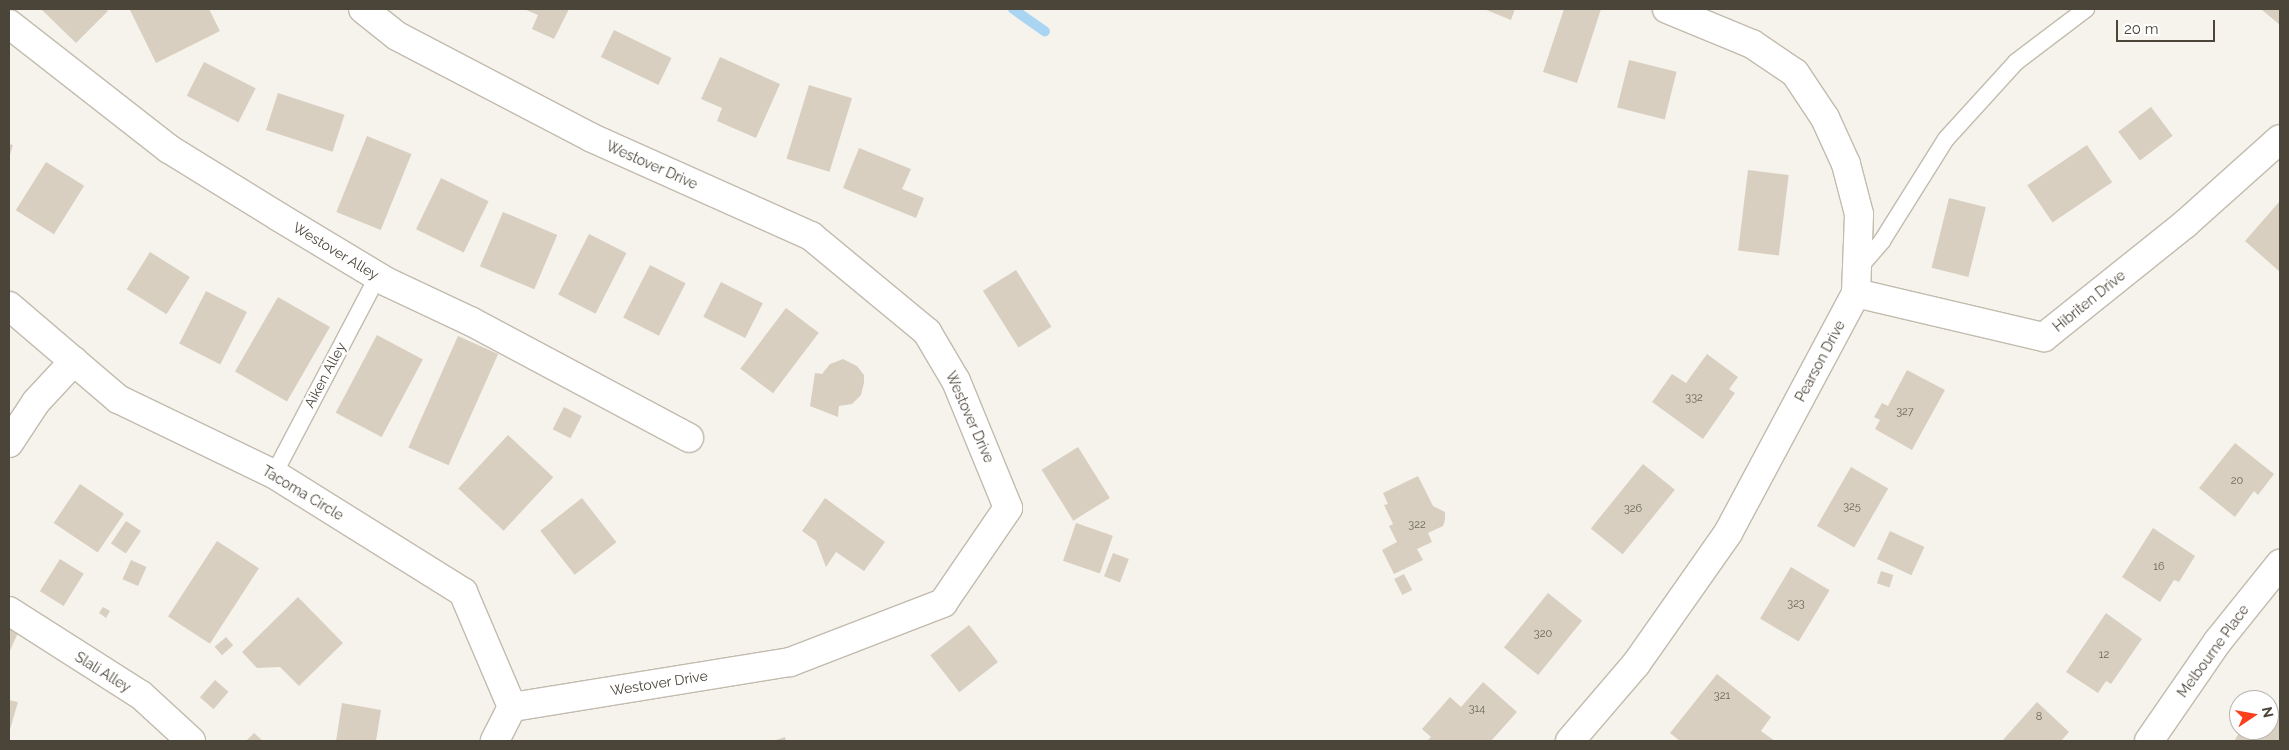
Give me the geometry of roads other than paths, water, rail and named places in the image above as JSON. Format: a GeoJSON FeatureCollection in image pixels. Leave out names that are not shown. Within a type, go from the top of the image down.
{"type":"FeatureCollection","features":[{"type":"Feature","properties":{"kind":"street","name":"Westover Drive"},"geometry":{"type":"LineString","coordinates":[[363,9],[397,36],[592,138],[811,236],[927,332],[956,381],[1008,508],[943,603],[790,662],[512,707]]}},
{"type":"Feature","properties":{"kind":"street","name":"Pearson Drive"},"geometry":{"type":"LineString","coordinates":[[1572,740],[1636,664],[1728,533],[1857,281],[1858,214],[1846,164],[1825,118],[1795,73],[1752,44],[1667,9]]}},
{"type":"Feature","properties":{"kind":"street","name":"Westover Alley"},"geometry":{"type":"LineString","coordinates":[[9,24],[169,149],[378,276],[472,322],[689,438]]}},
{"type":"Feature","properties":{"kind":"street","name":"Hibriten Drive"},"geometry":{"type":"LineString","coordinates":[[1857,281],[2044,337],[2185,224],[2280,139]]}},
{"type":"Feature","properties":{"kind":"street","name":"Tacoma Circle"},"geometry":{"type":"LineString","coordinates":[[9,306],[118,399],[274,474],[463,592],[512,707]]}},
{"type":"Feature","properties":{"kind":"street"},"geometry":{"type":"LineString","coordinates":[[9,443],[36,402],[74,361]]}},
{"type":"Feature","properties":{"kind":"street","name":"Melbourne Place"},"geometry":{"type":"LineString","coordinates":[[2149,741],[2218,641],[2280,564]]}},
{"type":"Feature","properties":{"kind":"street","name":"Slali Alley"},"geometry":{"type":"LineString","coordinates":[[9,611],[142,695],[191,741]]}},
{"type":"Feature","properties":{"kind":"street"},"geometry":{"type":"LineString","coordinates":[[495,741],[512,707]]}},
{"type":"Feature","properties":{"kind":"lane"},"geometry":{"type":"LineString","coordinates":[[1857,281],[1946,139],[2016,62],[2086,9]]}},
{"type":"Feature","properties":{"kind":"lane","name":"Aiken Alley"},"geometry":{"type":"LineString","coordinates":[[274,474],[378,276]]}},
{"type":"Feature","properties":{"kind":"waterway"},"geometry":{"type":"LineString","coordinates":[[1013,9],[1045,31]]}}]}
